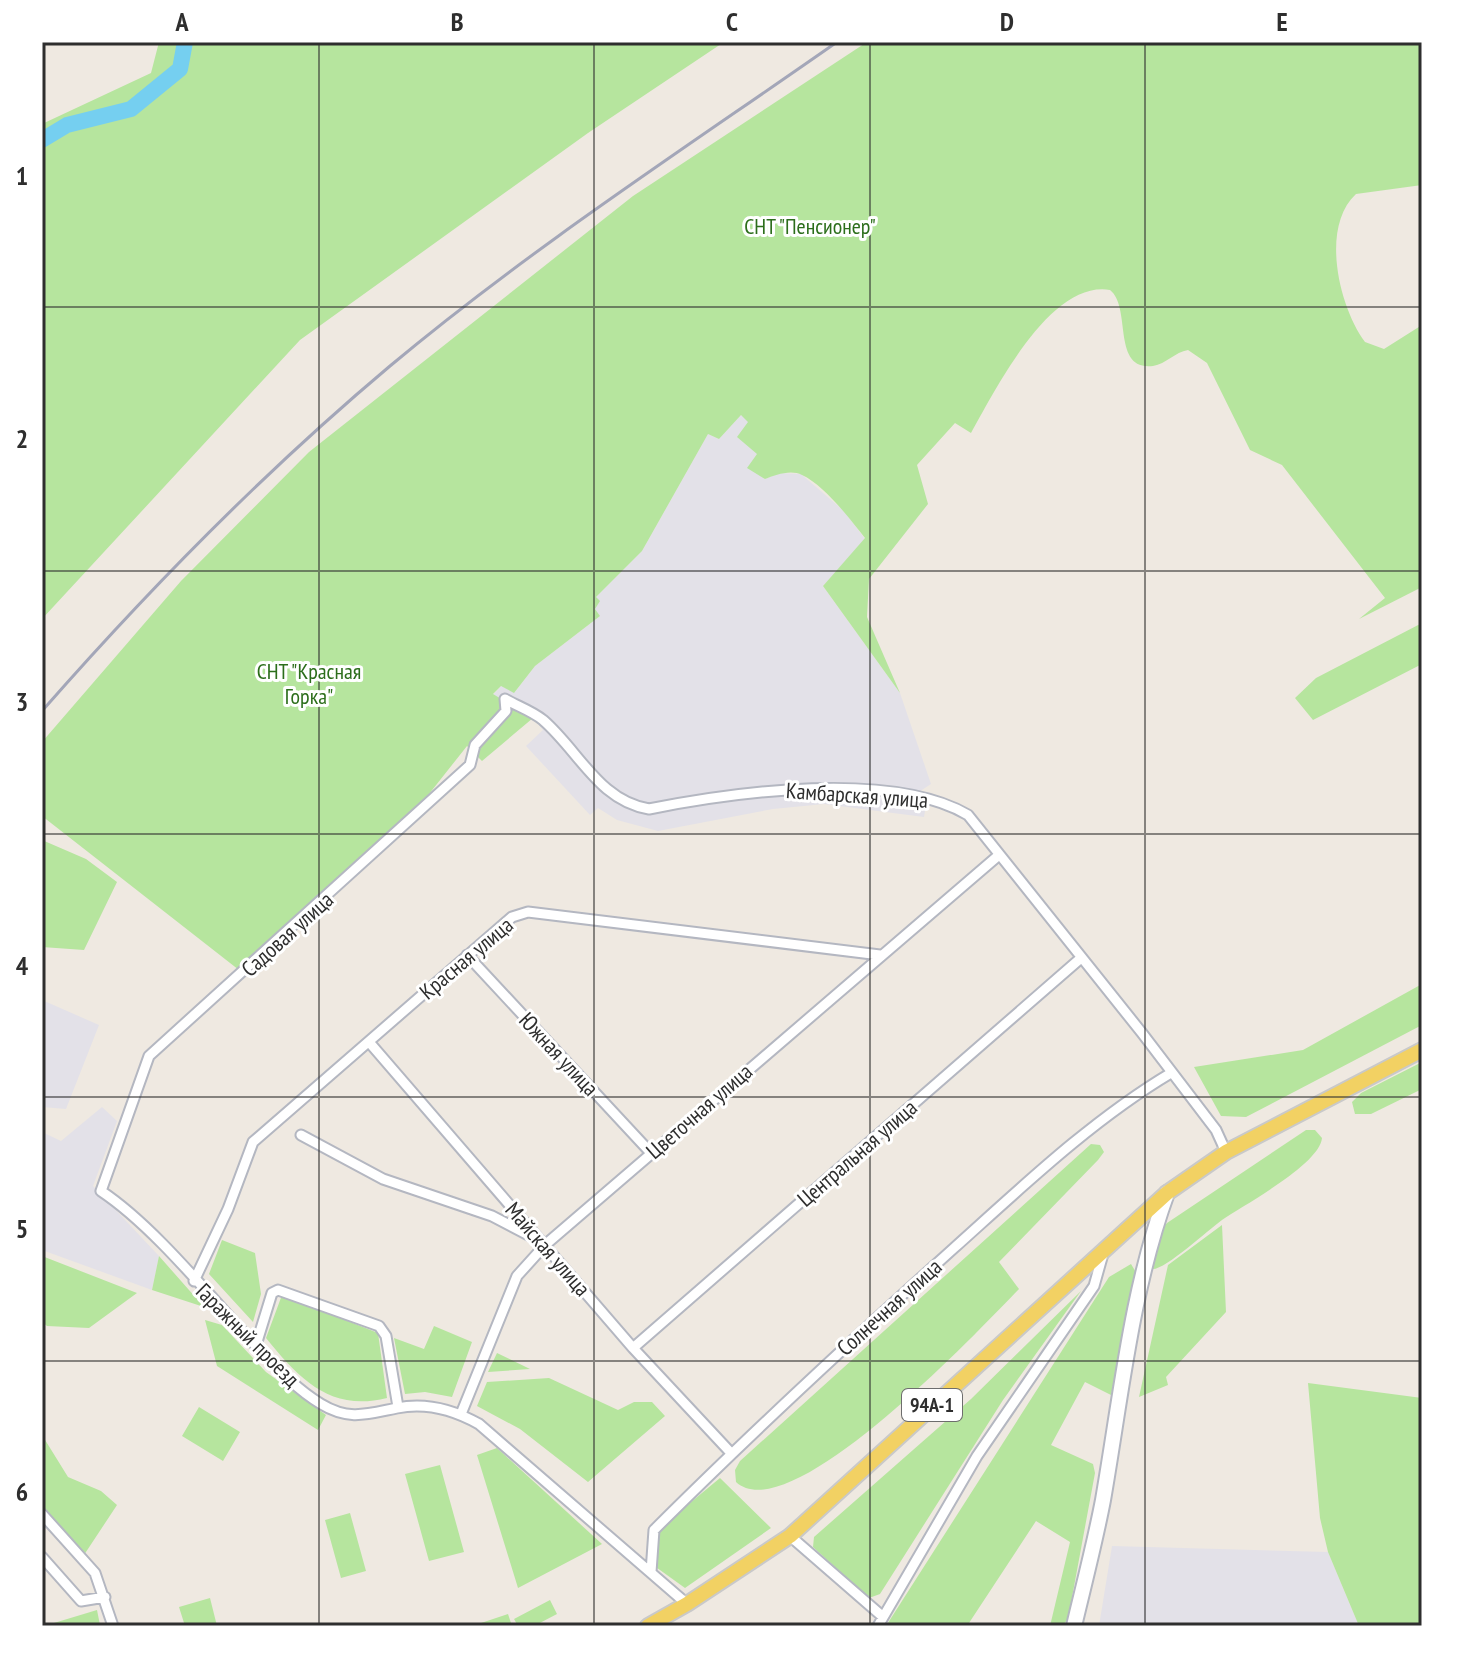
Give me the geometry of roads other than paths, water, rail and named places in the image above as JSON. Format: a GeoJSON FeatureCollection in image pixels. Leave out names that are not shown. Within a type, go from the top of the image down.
{"type":"FeatureCollection","features":[{"type":"Feature","properties":{"kind":"main road"},"geometry":{"type":"LineString","coordinates":[[1167,1193],[1226,1152],[1422,1050]]}},
{"type":"Feature","properties":{"kind":"main road","name":"94А-1"},"geometry":{"type":"LineString","coordinates":[[648,1626],[790,1536],[1104,1246],[1167,1193]]}},
{"type":"Feature","properties":{"kind":"street","name":"Камбарская улица"},"geometry":{"type":"LineString","coordinates":[[505,699],[542,719],[614,797],[630,806],[649,809],[775,790],[824,789],[929,797],[968,815],[1216,1130],[1226,1152]]}},
{"type":"Feature","properties":{"kind":"street","name":"Садовая улица"},"geometry":{"type":"LineString","coordinates":[[101,1191],[149,1056],[470,765],[475,745],[506,711],[505,699]]}},
{"type":"Feature","properties":{"kind":"street","name":"Цветочная улица"},"geometry":{"type":"LineString","coordinates":[[461,1414],[517,1276],[545,1245],[999,855]]}},
{"type":"Feature","properties":{"kind":"street","name":"Красная улица"},"geometry":{"type":"LineString","coordinates":[[194,1281],[228,1209],[253,1142],[512,917],[528,912],[880,955]]}},
{"type":"Feature","properties":{"kind":"street","name":"Южная улица"},"geometry":{"type":"LineString","coordinates":[[467,955],[651,1153]]}},
{"type":"Feature","properties":{"kind":"street","name":"Центральная улица"},"geometry":{"type":"LineString","coordinates":[[633,1348],[1081,958]]}},
{"type":"Feature","properties":{"kind":"street","name":"Майская улица"},"geometry":{"type":"LineString","coordinates":[[369,1042],[633,1348],[731,1453]]}},
{"type":"Feature","properties":{"kind":"street","name":"Солнечная улица"},"geometry":{"type":"LineString","coordinates":[[651,1572],[654,1530],[731,1453],[1007,1200],[1095,1128],[1171,1073]]}},
{"type":"Feature","properties":{"kind":"street"},"geometry":{"type":"LineString","coordinates":[[301,1135],[383,1179],[492,1216],[545,1245]]}},
{"type":"Feature","properties":{"kind":"street","name":"Гаражный проезд"},"geometry":{"type":"LineString","coordinates":[[101,1191],[132,1212],[282,1374],[339,1414],[374,1415],[398,1407],[425,1406],[461,1414],[479,1424],[687,1604]]}},
{"type":"Feature","properties":{"kind":"street"},"geometry":{"type":"LineString","coordinates":[[1074,1626],[1102,1504],[1139,1286],[1149,1242],[1167,1193]]}},
{"type":"Feature","properties":{"kind":"street"},"geometry":{"type":"LineString","coordinates":[[790,1536],[880,1621],[977,1456],[1094,1286],[1104,1246]]}},
{"type":"Feature","properties":{"kind":"street"},"geometry":{"type":"LineString","coordinates":[[256,1345],[272,1293],[278,1290],[379,1326],[386,1336],[398,1407]]}},
{"type":"Feature","properties":{"kind":"street"},"geometry":{"type":"LineString","coordinates":[[42,1514],[95,1573],[113,1626]]}},
{"type":"Feature","properties":{"kind":"street"},"geometry":{"type":"LineString","coordinates":[[42,1557],[81,1601],[105,1597]]}},
{"type":"Feature","properties":{"kind":"waterway"},"geometry":{"type":"LineString","coordinates":[[42,140],[67,125],[131,109],[180,69],[185,42]]}},
{"type":"Feature","properties":{"kind":"railway"},"geometry":{"type":"LineString","coordinates":[[42,711],[124,620],[253,489],[390,366],[554,239],[837,42]]}},
{"type":"Feature","properties":{"kind":"park label","name":"СНТ \"Пенсионер\""},"geometry":{"type":"Point","coordinates":[810,226]}},
{"type":"Feature","properties":{"kind":"park label","name":"СНТ \"Красная Горка\""},"geometry":{"type":"Point","coordinates":[309,684]}}]}
